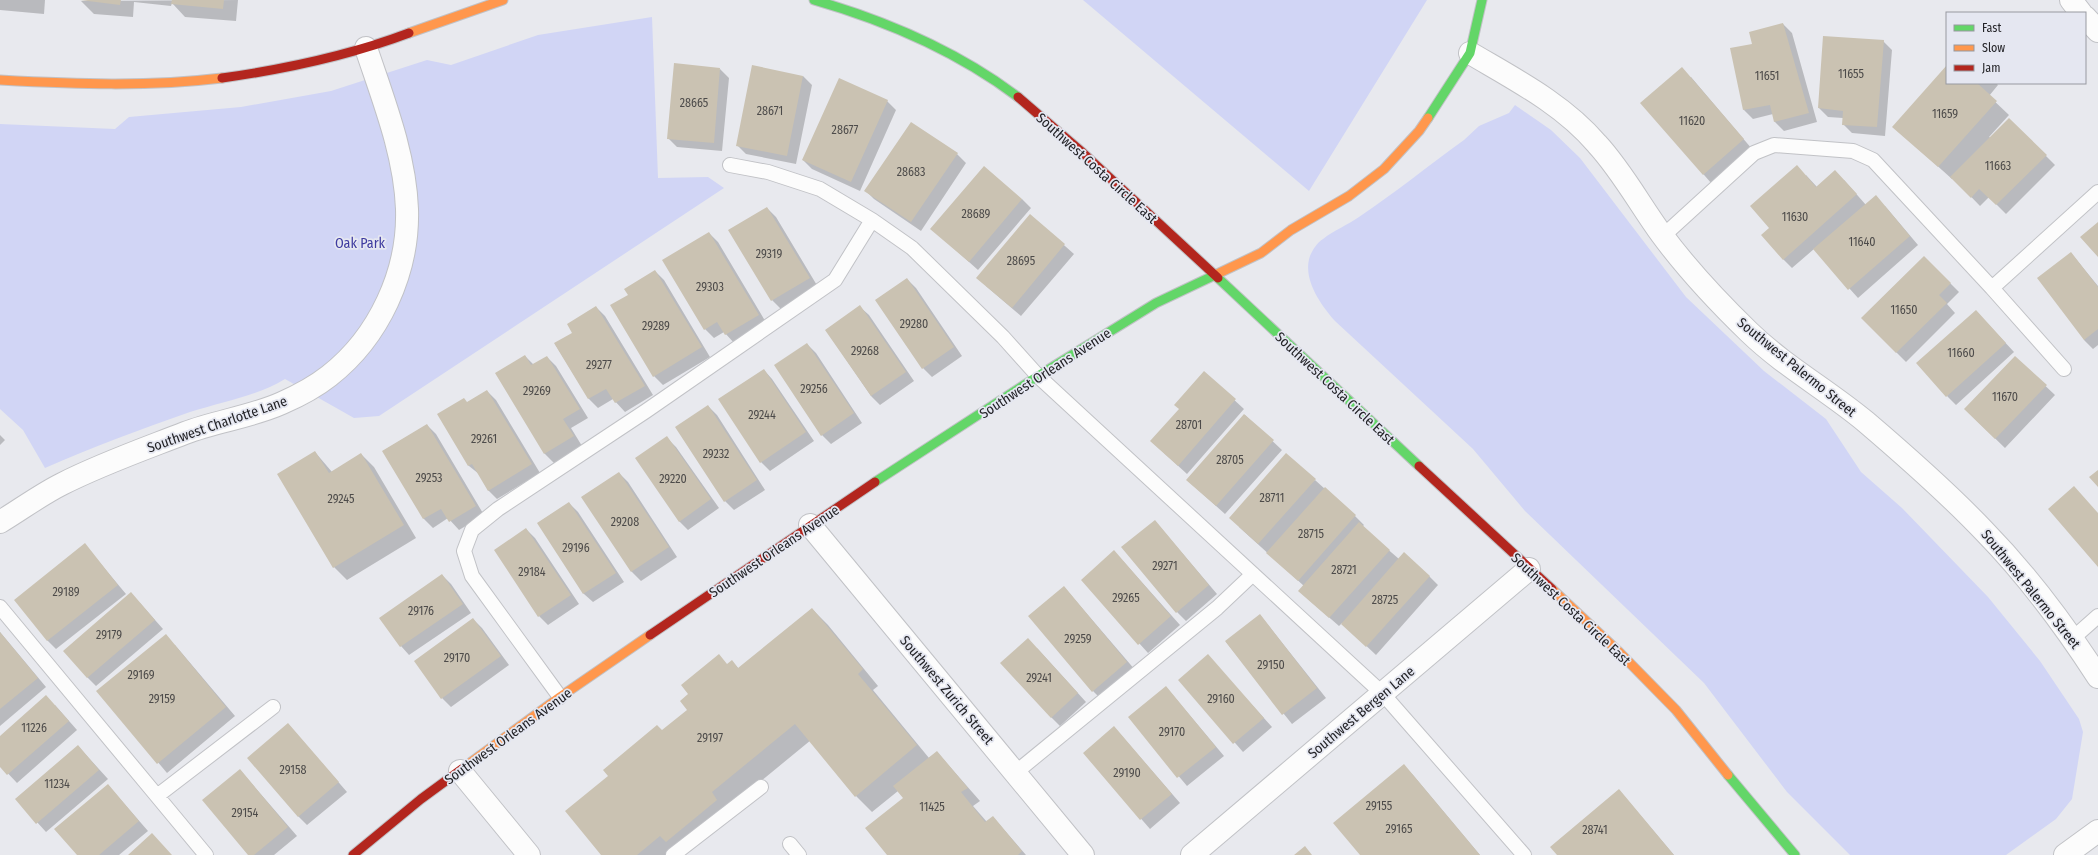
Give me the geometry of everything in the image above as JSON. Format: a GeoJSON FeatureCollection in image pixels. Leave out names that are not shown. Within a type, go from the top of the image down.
{"type":"FeatureCollection","features":[{"type":"Feature","properties":{"kind":"street"},"geometry":{"type":"LineString","coordinates":[[0,80],[114,86],[190,82],[254,73],[312,62],[366,48],[503,0]]}},
{"type":"Feature","properties":{"kind":"street","name":"Southwest Costa Circle East"},"geometry":{"type":"LineString","coordinates":[[814,0],[872,17],[925,39],[994,80],[1036,112],[1083,153],[1619,652],[1676,710],[1752,805],[1795,855]]}},
{"type":"Feature","properties":{"kind":"street","name":"Southwest Orleans Avenue"},"geometry":{"type":"LineString","coordinates":[[353,855],[460,771],[560,697],[810,525],[1038,376],[1156,303],[1261,253],[1291,230],[1349,196],[1384,169],[1420,131],[1443,97],[1470,52],[1482,0]]}},
{"type":"Feature","properties":{"kind":"street"},"geometry":{"type":"LineString","coordinates":[[2071,0],[2080,12]]}},
{"type":"Feature","properties":{"kind":"street"},"geometry":{"type":"LineString","coordinates":[[2086,18],[2098,31]]}},
{"type":"Feature","properties":{"kind":"street","name":"Southwest Charlotte Lane"},"geometry":{"type":"LineString","coordinates":[[0,522],[60,485],[109,463],[188,432],[280,404],[329,376],[364,339],[382,314],[394,289],[402,259],[407,209],[398,153],[384,101],[366,48]]}},
{"type":"Feature","properties":{"kind":"street","name":"Southwest Palermo Street"},"geometry":{"type":"LineString","coordinates":[[1470,52],[1569,116],[1598,144],[1663,236],[1706,288],[1750,334],[1865,421],[1955,501],[1986,532],[2016,566],[2072,639],[2098,677]]}},
{"type":"Feature","properties":{"kind":"street","name":"Southwest Zurich Street"},"geometry":{"type":"LineString","coordinates":[[810,525],[1083,855]]}},
{"type":"Feature","properties":{"kind":"street","name":"Southwest Bergen Lane"},"geometry":{"type":"LineString","coordinates":[[1192,855],[1529,569]]}},
{"type":"Feature","properties":{"kind":"street"},"geometry":{"type":"LineString","coordinates":[[460,771],[529,855]]}},
{"type":"Feature","properties":{"kind":"street"},"geometry":{"type":"LineString","coordinates":[[2065,855],[2098,831]]}},
{"type":"Feature","properties":{"kind":"lane"},"geometry":{"type":"LineString","coordinates":[[1663,236],[1754,153],[1774,144],[1853,152],[1873,160],[1992,288],[2064,369]]}},
{"type":"Feature","properties":{"kind":"lane"},"geometry":{"type":"LineString","coordinates":[[730,165],[768,172],[820,189],[872,220],[912,248],[1003,337],[1038,376],[1383,694],[1524,855]]}},
{"type":"Feature","properties":{"kind":"lane"},"geometry":{"type":"LineString","coordinates":[[1992,288],[2098,192]]}},
{"type":"Feature","properties":{"kind":"lane"},"geometry":{"type":"LineString","coordinates":[[560,697],[472,576],[464,551],[472,530],[498,509],[646,412],[835,280],[872,220]]}},
{"type":"Feature","properties":{"kind":"lane"},"geometry":{"type":"LineString","coordinates":[[1015,773],[1217,608],[1252,574]]}},
{"type":"Feature","properties":{"kind":"lane"},"geometry":{"type":"LineString","coordinates":[[0,607],[206,855]]}},
{"type":"Feature","properties":{"kind":"lane"},"geometry":{"type":"LineString","coordinates":[[2072,639],[2098,616]]}},
{"type":"Feature","properties":{"kind":"lane"},"geometry":{"type":"LineString","coordinates":[[157,796],[273,707]]}},
{"type":"Feature","properties":{"kind":"lane"},"geometry":{"type":"LineString","coordinates":[[673,855],[761,787]]}},
{"type":"Feature","properties":{"kind":"lane"},"geometry":{"type":"LineString","coordinates":[[790,844],[799,855]]}},
{"type":"Feature","properties":{"kind":"green space"},"geometry":{"type":"Polygon","coordinates":[[[1083,0],[1427,0],[1309,191],[1083,0]]]}},
{"type":"Feature","properties":{"kind":"green space","name":"Oak Park"},"geometry":{"type":"Polygon","coordinates":[[[652,17],[658,178],[708,177],[724,188],[379,416],[354,418],[285,379],[263,390],[190,412],[45,468],[23,430],[0,409],[0,124],[115,129],[129,117],[241,107],[331,91],[427,60],[451,65],[538,35],[652,17]]]}},
{"type":"Feature","properties":{"kind":"green space"},"geometry":{"type":"Polygon","coordinates":[[[1515,105],[1551,130],[1580,158],[1686,297],[1764,371],[1826,419],[1861,472],[1902,508],[1988,597],[2040,661],[2079,719],[2083,732],[2072,799],[2056,819],[2006,855],[1850,855],[1787,792],[1704,683],[1525,511],[1473,449],[1335,321],[1324,307],[1314,291],[1309,274],[1308,265],[1311,253],[1315,246],[1327,236],[1355,220],[1386,198],[1464,140],[1479,126],[1509,113],[1515,105]]]}},
{"type":"Feature","properties":{"kind":"building"},"geometry":{"type":"Polygon","coordinates":[[[80,0],[121,0],[120,5],[80,0]]]}},
{"type":"Feature","properties":{"kind":"building"},"geometry":{"type":"Polygon","coordinates":[[[172,0],[224,0],[223,9],[171,4],[172,0]]]}},
{"type":"Feature","properties":{"kind":"building"},"geometry":{"type":"Polygon","coordinates":[[[1783,23],[1809,113],[1774,122],[1770,105],[1743,110],[1730,48],[1752,44],[1749,32],[1783,23]]]}},
{"type":"Feature","properties":{"kind":"building"},"geometry":{"type":"Polygon","coordinates":[[[1823,36],[1884,40],[1877,127],[1842,125],[1843,111],[1818,108],[1823,36]]]}},
{"type":"Feature","properties":{"kind":"building"},"geometry":{"type":"Polygon","coordinates":[[[674,63],[720,68],[714,143],[667,139],[674,63]]]}},
{"type":"Feature","properties":{"kind":"building"},"geometry":{"type":"Polygon","coordinates":[[[752,65],[803,76],[787,156],[736,146],[752,65]]]}},
{"type":"Feature","properties":{"kind":"building"},"geometry":{"type":"Polygon","coordinates":[[[1946,66],[1946,84],[1978,84],[1997,101],[1938,167],[1892,127],[1946,66]]]}},
{"type":"Feature","properties":{"kind":"building"},"geometry":{"type":"Polygon","coordinates":[[[1682,67],[1744,139],[1703,175],[1640,103],[1682,67]]]}},
{"type":"Feature","properties":{"kind":"building"},"geometry":{"type":"Polygon","coordinates":[[[839,78],[888,100],[851,182],[802,160],[839,78]]]}},
{"type":"Feature","properties":{"kind":"building"},"geometry":{"type":"Polygon","coordinates":[[[2009,118],[2047,155],[1996,205],[1979,189],[1971,198],[1950,177],[2009,118]]]}},
{"type":"Feature","properties":{"kind":"building"},"geometry":{"type":"Polygon","coordinates":[[[911,122],[958,153],[911,222],[864,191],[911,122]]]}},
{"type":"Feature","properties":{"kind":"building"},"geometry":{"type":"Polygon","coordinates":[[[1797,165],[1816,187],[1835,170],[1857,194],[1783,260],[1761,235],[1769,228],[1750,206],[1797,165]]]}},
{"type":"Feature","properties":{"kind":"building"},"geometry":{"type":"Polygon","coordinates":[[[984,166],[1022,199],[969,262],[930,229],[984,166]]]}},
{"type":"Feature","properties":{"kind":"building"},"geometry":{"type":"Polygon","coordinates":[[[1876,195],[1910,236],[1848,290],[1813,249],[1876,195]]]}},
{"type":"Feature","properties":{"kind":"building"},"geometry":{"type":"Polygon","coordinates":[[[767,207],[810,278],[771,301],[728,230],[767,207]]]}},
{"type":"Feature","properties":{"kind":"building"},"geometry":{"type":"Polygon","coordinates":[[[1030,214],[1065,244],[1012,308],[976,278],[1030,214]]]}},
{"type":"Feature","properties":{"kind":"building"},"geometry":{"type":"Polygon","coordinates":[[[2098,222],[2098,257],[2080,237],[2098,222]]]}},
{"type":"Feature","properties":{"kind":"building"},"geometry":{"type":"Polygon","coordinates":[[[709,232],[759,315],[725,335],[717,322],[704,330],[662,260],[709,232]]]}},
{"type":"Feature","properties":{"kind":"building"},"geometry":{"type":"Polygon","coordinates":[[[2071,252],[2098,287],[2098,329],[2084,340],[2037,278],[2071,252]]]}},
{"type":"Feature","properties":{"kind":"building"},"geometry":{"type":"Polygon","coordinates":[[[1924,256],[1951,283],[1939,295],[1947,303],[1896,353],[1861,318],[1924,256]]]}},
{"type":"Feature","properties":{"kind":"building"},"geometry":{"type":"Polygon","coordinates":[[[655,270],[702,347],[653,377],[610,305],[628,295],[624,289],[655,270]]]}},
{"type":"Feature","properties":{"kind":"building"},"geometry":{"type":"Polygon","coordinates":[[[907,278],[954,347],[922,369],[875,300],[907,278]]]}},
{"type":"Feature","properties":{"kind":"building"},"geometry":{"type":"Polygon","coordinates":[[[860,305],[906,372],[871,396],[825,330],[860,305]]]}},
{"type":"Feature","properties":{"kind":"building"},"geometry":{"type":"Polygon","coordinates":[[[596,306],[645,386],[615,403],[606,389],[588,399],[554,343],[572,333],[567,324],[596,306]]]}},
{"type":"Feature","properties":{"kind":"building"},"geometry":{"type":"Polygon","coordinates":[[[1976,310],[2006,343],[1946,397],[1916,363],[1976,310]]]}},
{"type":"Feature","properties":{"kind":"building"},"geometry":{"type":"Polygon","coordinates":[[[807,343],[854,413],[821,436],[774,365],[807,343]]]}},
{"type":"Feature","properties":{"kind":"building"},"geometry":{"type":"Polygon","coordinates":[[[525,355],[531,365],[547,356],[580,409],[563,419],[574,436],[544,454],[495,373],[525,355]]]}},
{"type":"Feature","properties":{"kind":"building"},"geometry":{"type":"Polygon","coordinates":[[[2015,356],[2047,385],[1995,439],[1964,409],[2015,356]]]}},
{"type":"Feature","properties":{"kind":"building"},"geometry":{"type":"Polygon","coordinates":[[[764,369],[806,432],[760,463],[718,399],[764,369]]]}},
{"type":"Feature","properties":{"kind":"building"},"geometry":{"type":"Polygon","coordinates":[[[1204,371],[1236,399],[1178,466],[1150,441],[1179,409],[1174,405],[1204,371]]]}},
{"type":"Feature","properties":{"kind":"building"},"geometry":{"type":"Polygon","coordinates":[[[487,390],[532,464],[488,491],[472,464],[468,466],[437,414],[464,398],[467,402],[487,390]]]}},
{"type":"Feature","properties":{"kind":"building"},"geometry":{"type":"Polygon","coordinates":[[[708,405],[757,480],[724,502],[675,427],[708,405]]]}},
{"type":"Feature","properties":{"kind":"building"},"geometry":{"type":"Polygon","coordinates":[[[1244,414],[1274,440],[1216,506],[1186,480],[1244,414]]]}},
{"type":"Feature","properties":{"kind":"building"},"geometry":{"type":"Polygon","coordinates":[[[427,424],[476,506],[449,522],[441,509],[423,519],[382,451],[427,424]]]}},
{"type":"Feature","properties":{"kind":"building"},"geometry":{"type":"Polygon","coordinates":[[[667,436],[711,499],[679,522],[635,458],[667,436]]]}},
{"type":"Feature","properties":{"kind":"building"},"geometry":{"type":"Polygon","coordinates":[[[315,451],[329,473],[361,453],[404,525],[333,568],[277,474],[315,451]]]}},
{"type":"Feature","properties":{"kind":"building"},"geometry":{"type":"Polygon","coordinates":[[[1286,453],[1316,479],[1258,544],[1229,518],[1286,453]]]}},
{"type":"Feature","properties":{"kind":"building"},"geometry":{"type":"Polygon","coordinates":[[[2098,470],[2098,487],[2089,477],[2098,470]]]}},
{"type":"Feature","properties":{"kind":"building"},"geometry":{"type":"Polygon","coordinates":[[[619,472],[669,547],[631,572],[581,497],[619,472]]]}},
{"type":"Feature","properties":{"kind":"building"},"geometry":{"type":"Polygon","coordinates":[[[2074,486],[2098,513],[2098,567],[2048,509],[2074,486]]]}},
{"type":"Feature","properties":{"kind":"building"},"geometry":{"type":"Polygon","coordinates":[[[1325,487],[1356,515],[1298,581],[1266,553],[1325,487]]]}},
{"type":"Feature","properties":{"kind":"building"},"geometry":{"type":"Polygon","coordinates":[[[569,502],[616,573],[583,594],[537,523],[569,502]]]}},
{"type":"Feature","properties":{"kind":"building"},"geometry":{"type":"Polygon","coordinates":[[[1155,520],[1209,585],[1176,613],[1121,547],[1155,520]]]}},
{"type":"Feature","properties":{"kind":"building"},"geometry":{"type":"Polygon","coordinates":[[[1359,522],[1390,550],[1329,618],[1298,591],[1359,522]]]}},
{"type":"Feature","properties":{"kind":"building"},"geometry":{"type":"Polygon","coordinates":[[[526,528],[571,595],[538,617],[494,550],[526,528]]]}},
{"type":"Feature","properties":{"kind":"building"},"geometry":{"type":"Polygon","coordinates":[[[85,543],[118,585],[47,641],[14,600],[85,543]]]}},
{"type":"Feature","properties":{"kind":"building"},"geometry":{"type":"Polygon","coordinates":[[[1114,550],[1171,616],[1138,645],[1081,580],[1114,550]]]}},
{"type":"Feature","properties":{"kind":"building"},"geometry":{"type":"Polygon","coordinates":[[[1404,552],[1430,576],[1366,647],[1341,624],[1404,552]]]}},
{"type":"Feature","properties":{"kind":"building"},"geometry":{"type":"Polygon","coordinates":[[[442,574],[463,604],[400,647],[379,618],[442,574]]]}},
{"type":"Feature","properties":{"kind":"building"},"geometry":{"type":"Polygon","coordinates":[[[1064,586],[1127,662],[1092,692],[1028,616],[1064,586]]]}},
{"type":"Feature","properties":{"kind":"building"},"geometry":{"type":"Polygon","coordinates":[[[131,592],[155,620],[87,678],[63,651],[131,592]]]}},
{"type":"Feature","properties":{"kind":"building"},"geometry":{"type":"Polygon","coordinates":[[[812,608],[863,669],[858,674],[917,745],[855,797],[795,724],[712,792],[717,800],[666,842],[660,836],[637,855],[601,855],[565,811],[608,776],[603,770],[657,725],[662,730],[687,710],[680,701],[688,694],[681,685],[719,654],[727,664],[732,660],[738,668],[812,608]]]}},
{"type":"Feature","properties":{"kind":"building"},"geometry":{"type":"Polygon","coordinates":[[[1260,614],[1317,688],[1282,715],[1225,641],[1260,614]]]}},
{"type":"Feature","properties":{"kind":"building"},"geometry":{"type":"Polygon","coordinates":[[[473,618],[501,656],[441,699],[414,661],[473,618]]]}},
{"type":"Feature","properties":{"kind":"building"},"geometry":{"type":"Polygon","coordinates":[[[0,632],[38,678],[0,709],[0,632]]]}},
{"type":"Feature","properties":{"kind":"building"},"geometry":{"type":"Polygon","coordinates":[[[166,634],[226,707],[157,764],[96,691],[166,634]]]}},
{"type":"Feature","properties":{"kind":"building"},"geometry":{"type":"Polygon","coordinates":[[[1028,638],[1078,693],[1051,718],[1000,663],[1028,638]]]}},
{"type":"Feature","properties":{"kind":"building"},"geometry":{"type":"Polygon","coordinates":[[[1208,654],[1264,718],[1233,744],[1178,680],[1208,654]]]}},
{"type":"Feature","properties":{"kind":"building"},"geometry":{"type":"Polygon","coordinates":[[[1166,686],[1216,747],[1177,778],[1128,717],[1166,686]]]}},
{"type":"Feature","properties":{"kind":"building"},"geometry":{"type":"Polygon","coordinates":[[[46,695],[69,721],[7,775],[0,767],[0,736],[46,695]]]}},
{"type":"Feature","properties":{"kind":"building"},"geometry":{"type":"Polygon","coordinates":[[[288,723],[339,782],[298,817],[247,758],[288,723]]]}},
{"type":"Feature","properties":{"kind":"building"},"geometry":{"type":"Polygon","coordinates":[[[1114,726],[1172,794],[1140,820],[1083,753],[1114,726]]]}},
{"type":"Feature","properties":{"kind":"building"},"geometry":{"type":"Polygon","coordinates":[[[78,745],[99,770],[36,824],[15,799],[78,745]]]}},
{"type":"Feature","properties":{"kind":"building"},"geometry":{"type":"Polygon","coordinates":[[[937,751],[968,788],[961,792],[985,822],[993,816],[1022,851],[1018,855],[887,855],[865,828],[903,798],[893,786],[937,751]]]}},
{"type":"Feature","properties":{"kind":"building"},"geometry":{"type":"Polygon","coordinates":[[[1404,764],[1480,855],[1360,855],[1333,823],[1404,764]]]}},
{"type":"Feature","properties":{"kind":"building"},"geometry":{"type":"Polygon","coordinates":[[[240,769],[288,827],[254,855],[248,855],[202,800],[240,769]]]}},
{"type":"Feature","properties":{"kind":"building"},"geometry":{"type":"Polygon","coordinates":[[[108,784],[139,821],[99,855],[77,855],[54,829],[108,784]]]}},
{"type":"Feature","properties":{"kind":"building"},"geometry":{"type":"Polygon","coordinates":[[[1619,789],[1674,855],[1557,855],[1550,847],[1619,789]]]}},
{"type":"Feature","properties":{"kind":"building"},"geometry":{"type":"Polygon","coordinates":[[[152,833],[172,855],[128,855],[152,833]]]}},
{"type":"Feature","properties":{"kind":"building"},"geometry":{"type":"Polygon","coordinates":[[[1305,846],[1312,855],[1294,855],[1305,846]]]}},
{"type":"Feature","properties":{"kind":"traffic: fast"},"geometry":{"type":"LineString","coordinates":[[814,0],[841,8],[920,39],[971,65],[1018,97]]}},
{"type":"Feature","properties":{"kind":"traffic: fast"},"geometry":{"type":"LineString","coordinates":[[1428,118],[1470,53],[1482,0]]}},
{"type":"Feature","properties":{"kind":"traffic: fast"},"geometry":{"type":"LineString","coordinates":[[875,482],[1038,376],[1156,303],[1215,275]]}},
{"type":"Feature","properties":{"kind":"traffic: fast"},"geometry":{"type":"LineString","coordinates":[[1218,278],[1419,466]]}},
{"type":"Feature","properties":{"kind":"traffic: fast"},"geometry":{"type":"LineString","coordinates":[[1728,775],[1795,855]]}},
{"type":"Feature","properties":{"kind":"traffic: slow"},"geometry":{"type":"LineString","coordinates":[[409,33],[503,0]]}},
{"type":"Feature","properties":{"kind":"traffic: slow"},"geometry":{"type":"LineString","coordinates":[[0,80],[56,83],[139,84],[222,78]]}},
{"type":"Feature","properties":{"kind":"traffic: slow"},"geometry":{"type":"LineString","coordinates":[[1215,275],[1261,253],[1291,230],[1349,196],[1384,169],[1419,131],[1428,118]]}},
{"type":"Feature","properties":{"kind":"traffic: slow"},"geometry":{"type":"LineString","coordinates":[[1552,589],[1619,652],[1676,710],[1728,775]]}},
{"type":"Feature","properties":{"kind":"traffic: slow"},"geometry":{"type":"LineString","coordinates":[[466,766],[560,697],[650,635]]}},
{"type":"Feature","properties":{"kind":"traffic: jam"},"geometry":{"type":"LineString","coordinates":[[222,78],[317,61],[409,33]]}},
{"type":"Feature","properties":{"kind":"traffic: jam"},"geometry":{"type":"LineString","coordinates":[[1018,97],[1083,153],[1218,278]]}},
{"type":"Feature","properties":{"kind":"traffic: jam"},"geometry":{"type":"LineString","coordinates":[[1419,466],[1552,589]]}},
{"type":"Feature","properties":{"kind":"traffic: jam"},"geometry":{"type":"LineString","coordinates":[[650,635],[875,482]]}},
{"type":"Feature","properties":{"kind":"traffic: jam"},"geometry":{"type":"LineString","coordinates":[[353,855],[421,799],[466,766]]}}]}
